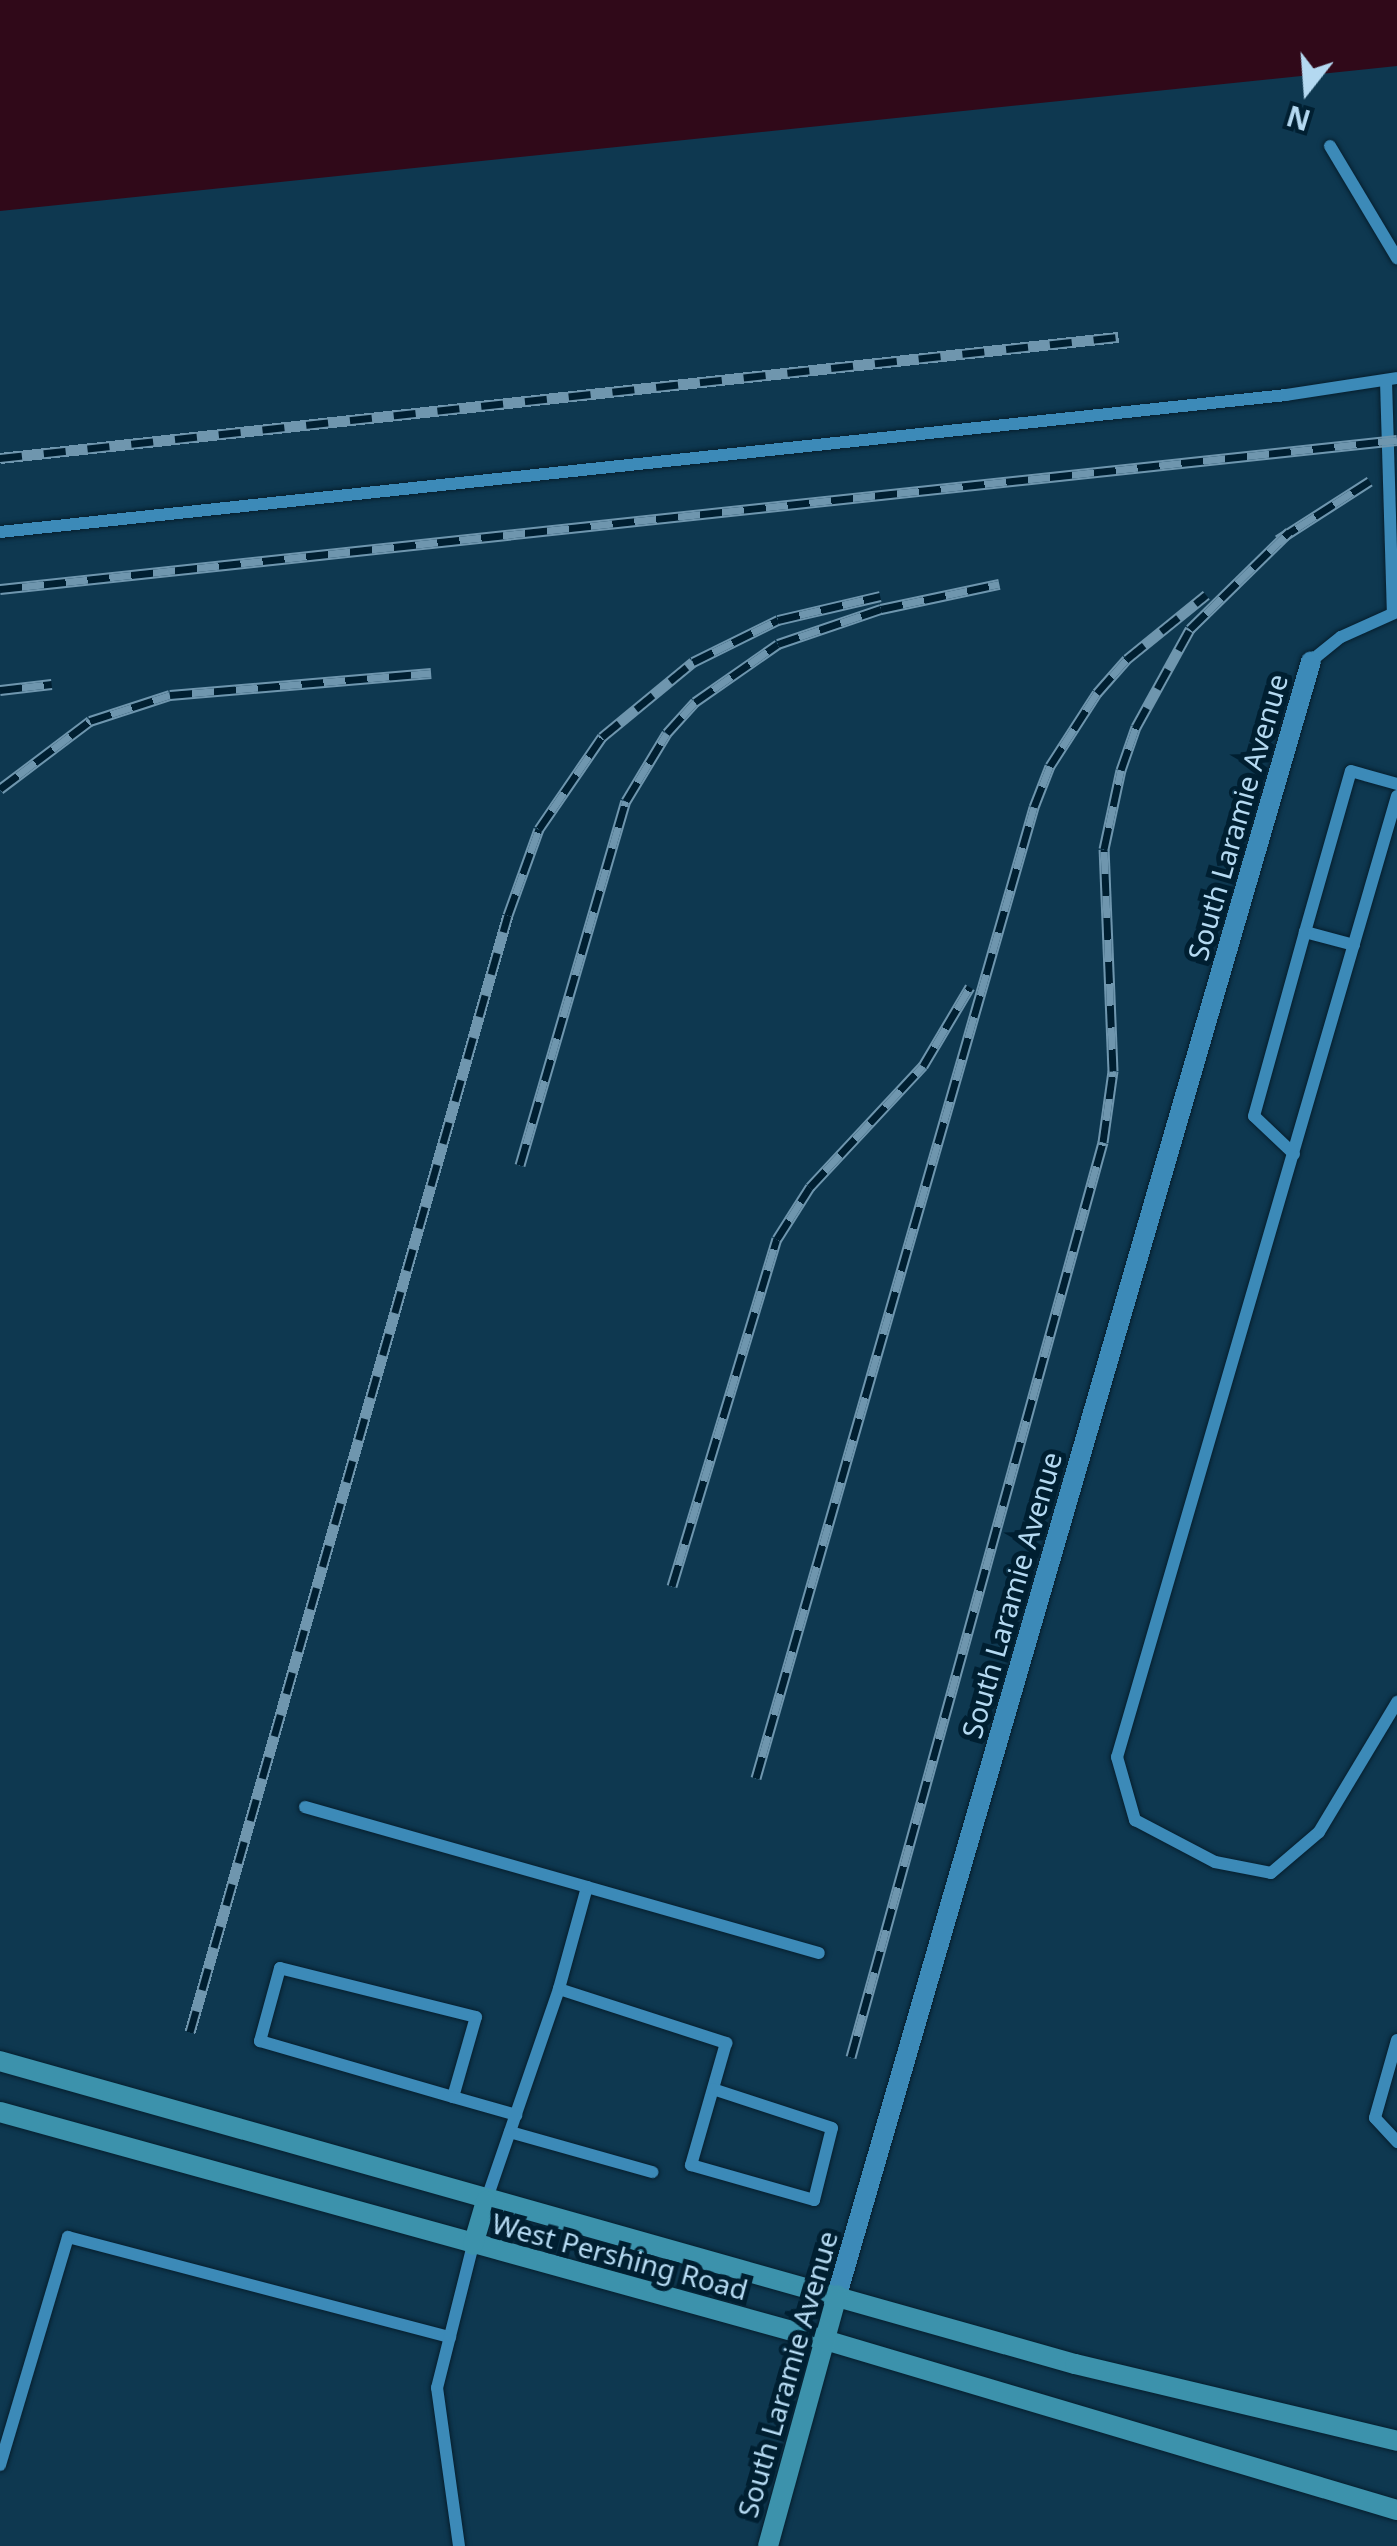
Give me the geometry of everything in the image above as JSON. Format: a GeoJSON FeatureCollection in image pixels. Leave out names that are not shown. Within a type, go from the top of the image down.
{"type":"FeatureCollection","features":[{"type":"Feature","properties":{"kind":"main road","name":"West Pershing Road"},"geometry":{"type":"LineString","coordinates":[[0,2061],[1075,2364],[1397,2441]]}},
{"type":"Feature","properties":{"kind":"main road","name":"West Pershing Road"},"geometry":{"type":"LineString","coordinates":[[0,2112],[825,2340],[1397,2510]]}},
{"type":"Feature","properties":{"kind":"main road"},"geometry":{"type":"LineString","coordinates":[[473,2245],[486,2201]]}},
{"type":"Feature","properties":{"kind":"main road","name":"South Laramie Avenue"},"geometry":{"type":"LineString","coordinates":[[768,2546],[837,2296]]}},
{"type":"Feature","properties":{"kind":"street","name":"South Laramie Avenue"},"geometry":{"type":"LineString","coordinates":[[837,2296],[1311,661]]}},
{"type":"Feature","properties":{"kind":"lane"},"geometry":{"type":"LineString","coordinates":[[1330,146],[1397,258]]}},
{"type":"Feature","properties":{"kind":"lane"},"geometry":{"type":"LineString","coordinates":[[0,532],[1391,379],[1395,612],[1341,637],[1311,661]]}},
{"type":"Feature","properties":{"kind":"lane"},"geometry":{"type":"LineString","coordinates":[[1294,1154],[1254,1116],[1305,932],[1351,771],[1397,784]]}},
{"type":"Feature","properties":{"kind":"lane"},"geometry":{"type":"LineString","coordinates":[[1397,796],[1117,1757],[1134,1820],[1214,1862],[1272,1874],[1319,1832],[1397,1702]]}},
{"type":"Feature","properties":{"kind":"lane"},"geometry":{"type":"LineString","coordinates":[[1305,932],[1354,945]]}},
{"type":"Feature","properties":{"kind":"lane"},"geometry":{"type":"LineString","coordinates":[[305,1807],[819,1954]]}},
{"type":"Feature","properties":{"kind":"lane"},"geometry":{"type":"LineString","coordinates":[[486,2201],[559,1990],[587,1887]]}},
{"type":"Feature","properties":{"kind":"lane"},"geometry":{"type":"LineString","coordinates":[[453,2097],[476,2017],[280,1968],[260,2041],[453,2097],[516,2115]]}},
{"type":"Feature","properties":{"kind":"lane"},"geometry":{"type":"LineString","coordinates":[[559,1990],[726,2043],[713,2089],[692,2164],[814,2200],[832,2128],[713,2089]]}},
{"type":"Feature","properties":{"kind":"lane"},"geometry":{"type":"LineString","coordinates":[[1397,2040],[1375,2118],[1397,2142]]}},
{"type":"Feature","properties":{"kind":"lane"},"geometry":{"type":"LineString","coordinates":[[510,2132],[652,2172]]}},
{"type":"Feature","properties":{"kind":"lane"},"geometry":{"type":"LineString","coordinates":[[0,2466],[68,2237],[450,2337]]}},
{"type":"Feature","properties":{"kind":"lane"},"geometry":{"type":"LineString","coordinates":[[459,2546],[437,2388],[473,2245]]}},
{"type":"Feature","properties":{"kind":"shaded area"},"geometry":{"type":"Polygon","coordinates":[[[0,0],[1397,0],[1397,66],[0,211],[0,0]]]}},
{"type":"Feature","properties":{"kind":"railway"},"geometry":{"type":"LineString","coordinates":[[0,458],[1118,337]]}},
{"type":"Feature","properties":{"kind":"railway"},"geometry":{"type":"LineString","coordinates":[[0,589],[1397,440]]}},
{"type":"Feature","properties":{"kind":"railway"},"geometry":{"type":"LineString","coordinates":[[1278,540],[1370,481]]}},
{"type":"Feature","properties":{"kind":"railway"},"geometry":{"type":"LineString","coordinates":[[851,2057],[1103,1142],[1113,1071],[1104,849],[1121,770],[1136,727],[1190,629],[1289,532]]}},
{"type":"Feature","properties":{"kind":"railway"},"geometry":{"type":"LineString","coordinates":[[520,1165],[626,801],[667,733],[695,702],[778,644],[881,609],[999,584]]}},
{"type":"Feature","properties":{"kind":"railway"},"geometry":{"type":"LineString","coordinates":[[756,1778],[1034,807],[1050,766],[1097,693],[1127,659],[1206,595]]}},
{"type":"Feature","properties":{"kind":"railway"},"geometry":{"type":"LineString","coordinates":[[190,2032],[508,915],[539,829],[602,737],[693,662],[778,620],[880,596]]}},
{"type":"Feature","properties":{"kind":"railway"},"geometry":{"type":"LineString","coordinates":[[0,789],[90,721],[170,695],[431,673]]}},
{"type":"Feature","properties":{"kind":"railway"},"geometry":{"type":"LineString","coordinates":[[0,690],[52,684]]}},
{"type":"Feature","properties":{"kind":"railway"},"geometry":{"type":"LineString","coordinates":[[672,1586],[777,1239],[810,1187],[923,1066],[970,987]]}}]}
